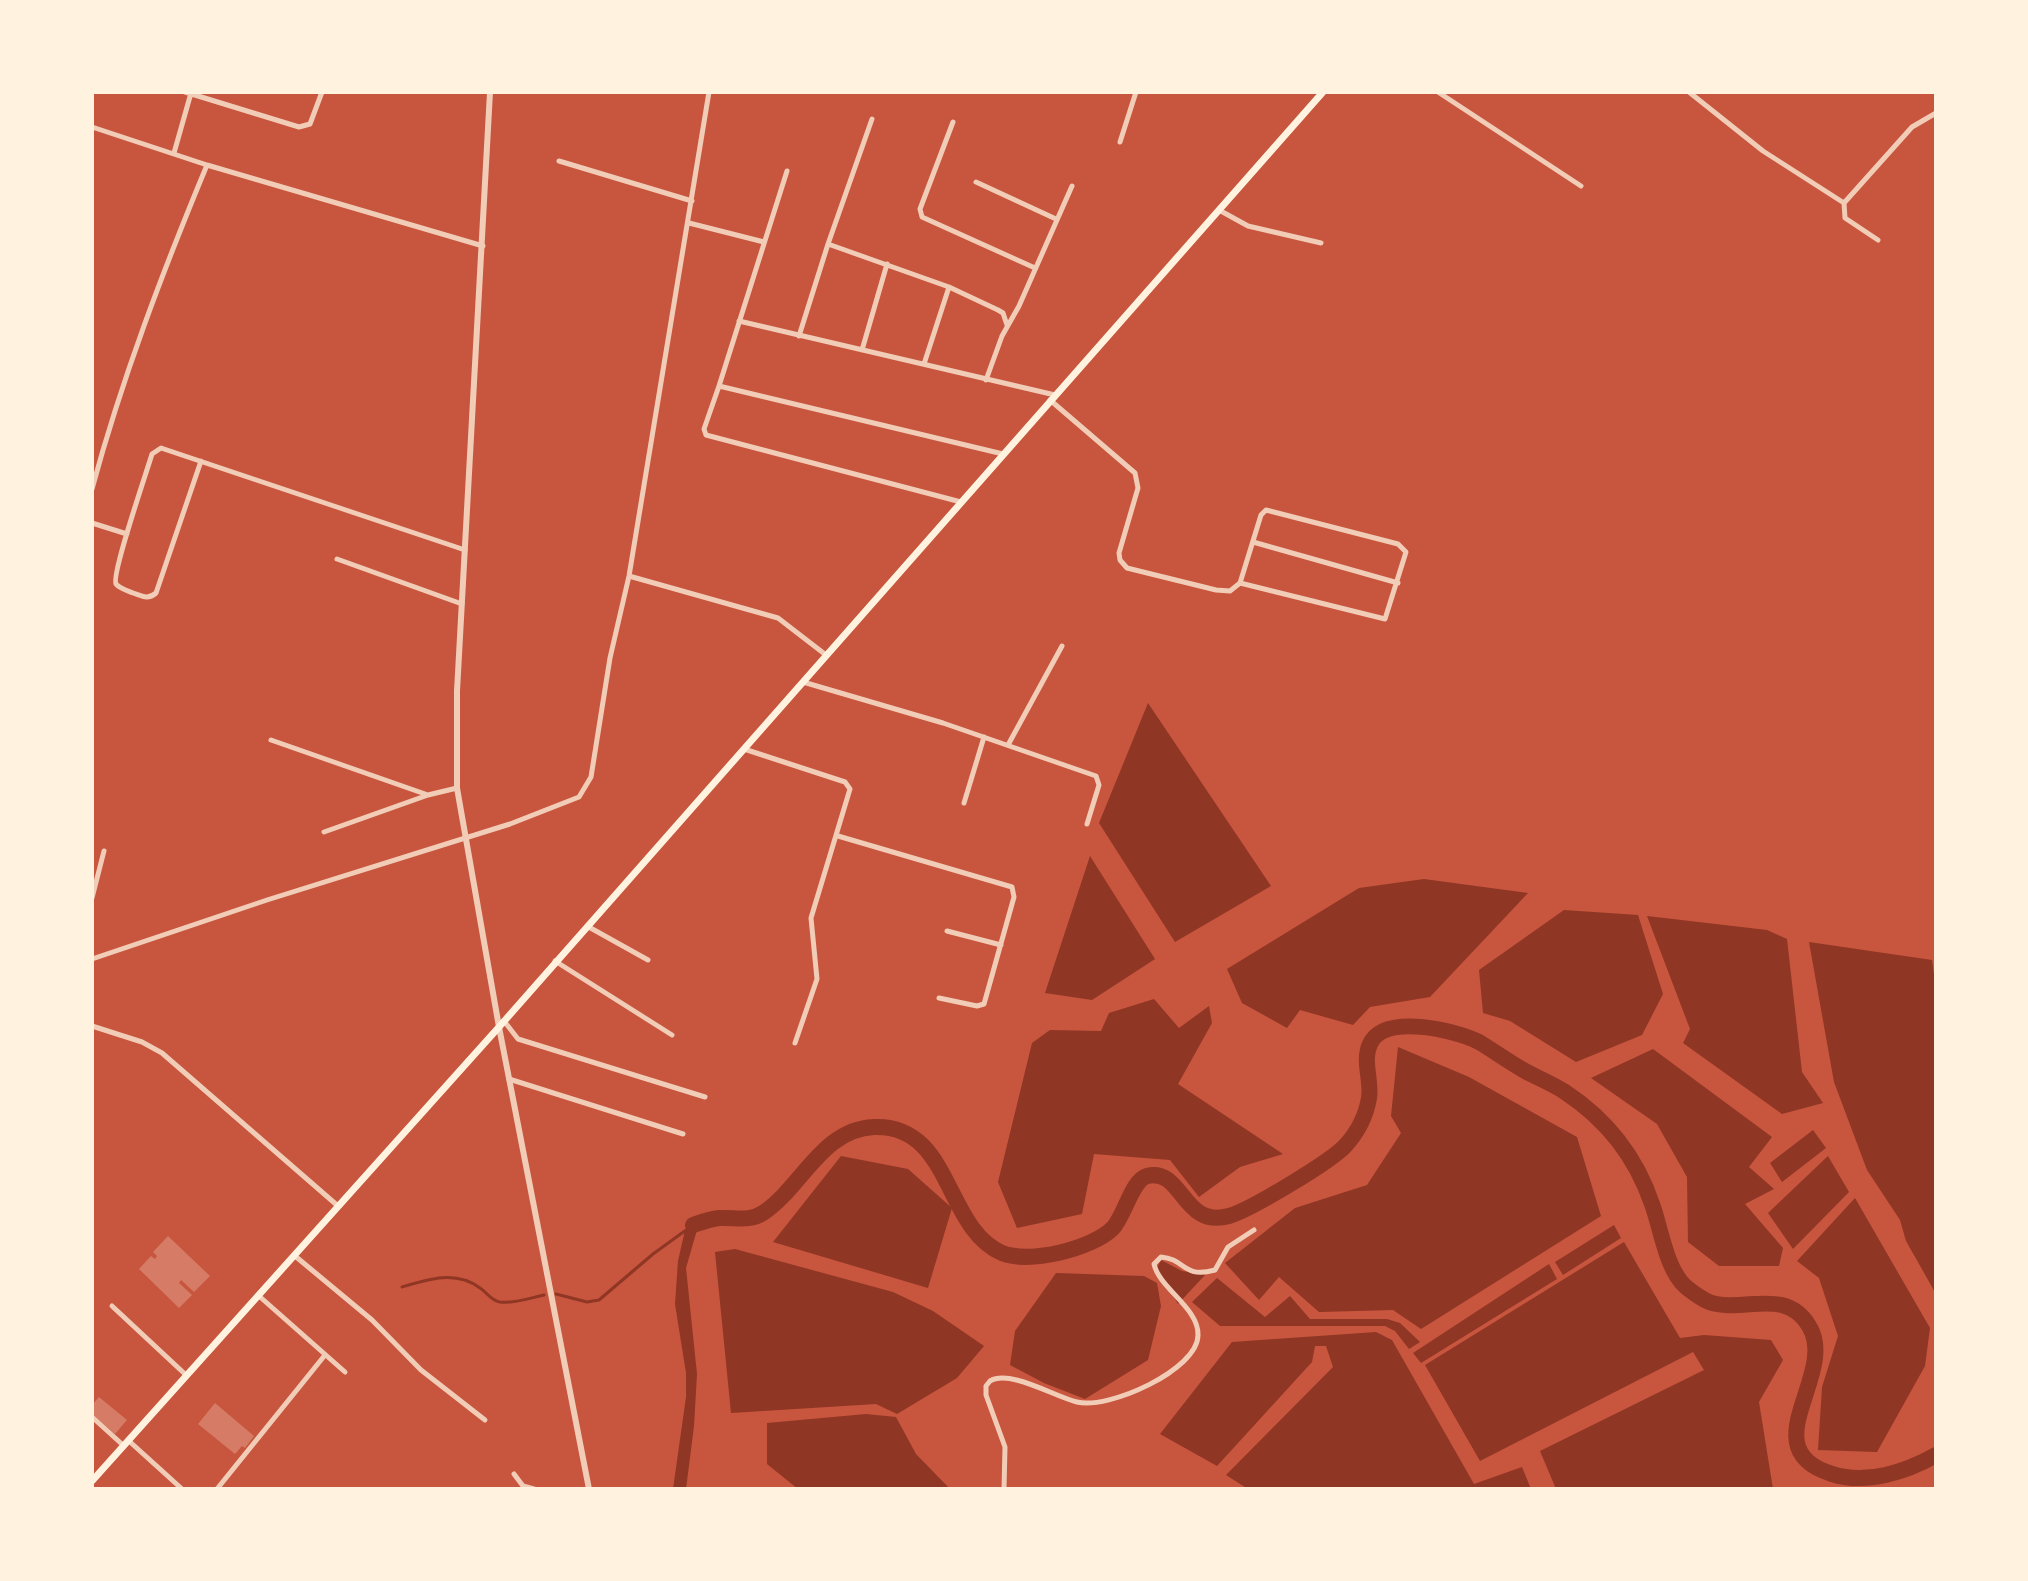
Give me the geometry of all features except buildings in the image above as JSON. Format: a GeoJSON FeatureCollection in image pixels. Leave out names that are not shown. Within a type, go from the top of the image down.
{"type":"FeatureCollection","features":[{"type":"Feature","properties":{"kind":"main road"},"geometry":{"type":"LineString","coordinates":[[92,1481],[501,1024],[1323,92]]}},
{"type":"Feature","properties":{"kind":"street"},"geometry":{"type":"LineString","coordinates":[[174,153],[189,93],[299,127],[310,124],[322,92]]}},
{"type":"Feature","properties":{"kind":"street"},"geometry":{"type":"LineString","coordinates":[[490,92],[462,604],[455,756],[457,788],[509,1079],[589,1489]]}},
{"type":"Feature","properties":{"kind":"street"},"geometry":{"type":"LineString","coordinates":[[92,959],[467,838],[565,802],[585,791],[591,777],[610,658],[629,576],[709,92]]}},
{"type":"Feature","properties":{"kind":"street"},"geometry":{"type":"LineString","coordinates":[[1120,142],[1136,92]]}},
{"type":"Feature","properties":{"kind":"street"},"geometry":{"type":"LineString","coordinates":[[1438,92],[1581,186]]}},
{"type":"Feature","properties":{"kind":"street"},"geometry":{"type":"LineString","coordinates":[[1689,92],[1763,151],[1844,203]]}},
{"type":"Feature","properties":{"kind":"street"},"geometry":{"type":"LineString","coordinates":[[1878,240],[1845,218],[1844,203],[1912,127],[1936,113]]}},
{"type":"Feature","properties":{"kind":"street"},"geometry":{"type":"LineString","coordinates":[[799,336],[872,119]]}},
{"type":"Feature","properties":{"kind":"street"},"geometry":{"type":"LineString","coordinates":[[953,122],[920,209],[922,217],[1035,268]]}},
{"type":"Feature","properties":{"kind":"street"},"geometry":{"type":"LineString","coordinates":[[92,127],[207,165],[483,246]]}},
{"type":"Feature","properties":{"kind":"street"},"geometry":{"type":"LineString","coordinates":[[559,161],[692,201]]}},
{"type":"Feature","properties":{"kind":"street"},"geometry":{"type":"LineString","coordinates":[[92,489],[122,384],[169,256],[207,165]]}},
{"type":"Feature","properties":{"kind":"street"},"geometry":{"type":"LineString","coordinates":[[787,171],[704,429],[706,435],[961,502]]}},
{"type":"Feature","properties":{"kind":"street"},"geometry":{"type":"LineString","coordinates":[[976,182],[1056,219]]}},
{"type":"Feature","properties":{"kind":"street"},"geometry":{"type":"LineString","coordinates":[[986,380],[1007,325],[1016,313],[1072,186]]}},
{"type":"Feature","properties":{"kind":"street"},"geometry":{"type":"LineString","coordinates":[[1219,210],[1248,226],[1321,243]]}},
{"type":"Feature","properties":{"kind":"street"},"geometry":{"type":"LineString","coordinates":[[689,223],[764,242]]}},
{"type":"Feature","properties":{"kind":"street"},"geometry":{"type":"LineString","coordinates":[[828,244],[949,287],[1001,311],[1007,325]]}},
{"type":"Feature","properties":{"kind":"street"},"geometry":{"type":"LineString","coordinates":[[862,350],[887,264]]}},
{"type":"Feature","properties":{"kind":"street"},"geometry":{"type":"LineString","coordinates":[[924,364],[949,287]]}},
{"type":"Feature","properties":{"kind":"street"},"geometry":{"type":"LineString","coordinates":[[739,321],[924,364],[1052,398],[1135,473],[1138,488],[1119,553],[1122,564],[1127,568],[1230,591],[1240,583],[1261,515],[1266,510],[1405,548],[1406,555],[1388,616],[1382,619],[1240,583]]}},
{"type":"Feature","properties":{"kind":"street"},"geometry":{"type":"LineString","coordinates":[[719,386],[1003,454]]}},
{"type":"Feature","properties":{"kind":"street"},"geometry":{"type":"LineString","coordinates":[[201,461],[159,588],[152,597],[144,597],[116,584],[116,570],[154,451],[164,449],[201,461],[465,550]]}},
{"type":"Feature","properties":{"kind":"street"},"geometry":{"type":"LineString","coordinates":[[92,523],[127,534]]}},
{"type":"Feature","properties":{"kind":"street"},"geometry":{"type":"LineString","coordinates":[[1253,542],[1398,583]]}},
{"type":"Feature","properties":{"kind":"street"},"geometry":{"type":"LineString","coordinates":[[337,559],[462,604]]}},
{"type":"Feature","properties":{"kind":"street"},"geometry":{"type":"LineString","coordinates":[[629,576],[778,618],[826,655]]}},
{"type":"Feature","properties":{"kind":"street"},"geometry":{"type":"LineString","coordinates":[[1008,745],[1062,646]]}},
{"type":"Feature","properties":{"kind":"street"},"geometry":{"type":"LineString","coordinates":[[801,682],[984,737],[1096,776],[1099,785],[1087,824]]}},
{"type":"Feature","properties":{"kind":"street"},"geometry":{"type":"LineString","coordinates":[[964,803],[984,737]]}},
{"type":"Feature","properties":{"kind":"street"},"geometry":{"type":"LineString","coordinates":[[271,740],[428,795]]}},
{"type":"Feature","properties":{"kind":"street"},"geometry":{"type":"LineString","coordinates":[[744,749],[849,785],[850,794],[811,918],[817,979],[795,1043]]}},
{"type":"Feature","properties":{"kind":"street"},"geometry":{"type":"LineString","coordinates":[[324,832],[428,795],[457,788]]}},
{"type":"Feature","properties":{"kind":"street"},"geometry":{"type":"LineString","coordinates":[[838,836],[1009,884],[1014,890],[984,1004],[977,1006],[939,998]]}},
{"type":"Feature","properties":{"kind":"street"},"geometry":{"type":"LineString","coordinates":[[92,898],[104,851]]}},
{"type":"Feature","properties":{"kind":"street"},"geometry":{"type":"LineString","coordinates":[[586,926],[648,960]]}},
{"type":"Feature","properties":{"kind":"street"},"geometry":{"type":"LineString","coordinates":[[947,931],[1001,945]]}},
{"type":"Feature","properties":{"kind":"street"},"geometry":{"type":"LineString","coordinates":[[555,961],[672,1035]]}},
{"type":"Feature","properties":{"kind":"street"},"geometry":{"type":"LineString","coordinates":[[501,1024],[518,1039],[705,1097]]}},
{"type":"Feature","properties":{"kind":"street"},"geometry":{"type":"LineString","coordinates":[[92,1026],[142,1042],[162,1053],[338,1206]]}},
{"type":"Feature","properties":{"kind":"street"},"geometry":{"type":"LineString","coordinates":[[509,1079],[683,1134]]}},
{"type":"Feature","properties":{"kind":"street"},"geometry":{"type":"LineString","coordinates":[[1004,1489],[1005,1447],[1001,1429],[986,1395],[986,1386],[990,1381],[996,1377],[1006,1377],[1078,1403],[1092,1404],[1108,1402],[1145,1387],[1184,1361],[1195,1349],[1198,1336],[1196,1322],[1166,1281],[1156,1273],[1154,1264],[1166,1256],[1197,1274],[1215,1270],[1228,1247],[1254,1230]]}},
{"type":"Feature","properties":{"kind":"street"},"geometry":{"type":"LineString","coordinates":[[295,1256],[372,1320],[421,1370],[485,1420]]}},
{"type":"Feature","properties":{"kind":"street"},"geometry":{"type":"LineString","coordinates":[[259,1296],[345,1372]]}},
{"type":"Feature","properties":{"kind":"street"},"geometry":{"type":"LineString","coordinates":[[112,1306],[187,1376]]}},
{"type":"Feature","properties":{"kind":"street"},"geometry":{"type":"LineString","coordinates":[[217,1489],[325,1355]]}},
{"type":"Feature","properties":{"kind":"street"},"geometry":{"type":"LineString","coordinates":[[92,1417],[182,1489]]}},
{"type":"Feature","properties":{"kind":"street"},"geometry":{"type":"LineString","coordinates":[[514,1474],[522,1487],[534,1489]]}},
{"type":"Feature","properties":{"kind":"shaded area"},"geometry":{"type":"Polygon","coordinates":[[[1148,703],[1271,886],[1175,942],[1099,823],[1148,703]]]}},
{"type":"Feature","properties":{"kind":"shaded area"},"geometry":{"type":"Polygon","coordinates":[[[1090,856],[1155,959],[1092,1000],[1045,993],[1090,856]]]}},
{"type":"Feature","properties":{"kind":"shaded area"},"geometry":{"type":"Polygon","coordinates":[[[1424,879],[1528,893],[1430,997],[1370,1007],[1353,1025],[1300,1010],[1287,1028],[1242,1003],[1227,969],[1359,888],[1424,879]]]}},
{"type":"Feature","properties":{"kind":"shaded area"},"geometry":{"type":"Polygon","coordinates":[[[1564,910],[1638,915],[1663,994],[1642,1035],[1576,1062],[1510,1021],[1483,1013],[1479,970],[1564,910]]]}},
{"type":"Feature","properties":{"kind":"shaded area"},"geometry":{"type":"Polygon","coordinates":[[[1647,916],[1767,930],[1787,939],[1802,1072],[1823,1103],[1782,1114],[1683,1043],[1690,1029],[1647,916]]]}},
{"type":"Feature","properties":{"kind":"shaded area"},"geometry":{"type":"Polygon","coordinates":[[[1809,942],[1932,960],[1936,989],[1936,1294],[1906,1241],[1900,1220],[1867,1170],[1834,1082],[1809,942]]]}},
{"type":"Feature","properties":{"kind":"shaded area"},"geometry":{"type":"Polygon","coordinates":[[[1154,999],[1179,1028],[1209,1006],[1212,1023],[1178,1084],[1283,1154],[1240,1167],[1199,1197],[1170,1160],[1094,1154],[1082,1214],[1017,1228],[998,1182],[1032,1043],[1050,1030],[1101,1031],[1109,1013],[1154,999]]]}},
{"type":"Feature","properties":{"kind":"shaded area"},"geometry":{"type":"Polygon","coordinates":[[[1398,1047],[1469,1077],[1577,1137],[1601,1216],[1421,1329],[1393,1310],[1319,1312],[1279,1277],[1259,1300],[1225,1263],[1295,1208],[1367,1185],[1401,1133],[1391,1116],[1398,1047]]]}},
{"type":"Feature","properties":{"kind":"shaded area"},"geometry":{"type":"Polygon","coordinates":[[[1653,1049],[1772,1137],[1749,1167],[1774,1189],[1745,1204],[1783,1248],[1779,1266],[1719,1266],[1688,1242],[1687,1177],[1657,1124],[1591,1078],[1653,1049]]]}},
{"type":"Feature","properties":{"kind":"shaded area"},"geometry":{"type":"Polygon","coordinates":[[[1813,1130],[1826,1148],[1782,1182],[1770,1163],[1813,1130]]]}},
{"type":"Feature","properties":{"kind":"shaded area"},"geometry":{"type":"Polygon","coordinates":[[[841,1156],[908,1169],[952,1208],[928,1288],[773,1242],[841,1156]]]}},
{"type":"Feature","properties":{"kind":"shaded area"},"geometry":{"type":"Polygon","coordinates":[[[1828,1156],[1849,1192],[1793,1249],[1768,1213],[1828,1156]]]}},
{"type":"Feature","properties":{"kind":"shaded area"},"geometry":{"type":"Polygon","coordinates":[[[1855,1198],[1930,1328],[1925,1366],[1877,1452],[1818,1450],[1822,1387],[1838,1336],[1819,1278],[1797,1261],[1855,1198]]]}},
{"type":"Feature","properties":{"kind":"shaded area"},"geometry":{"type":"Polygon","coordinates":[[[699,1223],[686,1268],[697,1374],[694,1426],[686,1489],[673,1489],[686,1397],[686,1373],[675,1304],[678,1261],[685,1230],[699,1223]]]}},
{"type":"Feature","properties":{"kind":"shaded area"},"geometry":{"type":"Polygon","coordinates":[[[1614,1225],[1621,1238],[1563,1275],[1555,1262],[1614,1225]]]}},
{"type":"Feature","properties":{"kind":"shaded area"},"geometry":{"type":"Polygon","coordinates":[[[1624,1242],[1680,1338],[1704,1335],[1771,1340],[1783,1360],[1759,1402],[1773,1489],[1556,1489],[1540,1451],[1704,1370],[1693,1352],[1480,1461],[1425,1365],[1624,1242]]]}},
{"type":"Feature","properties":{"kind":"shaded area"},"geometry":{"type":"Polygon","coordinates":[[[735,1249],[893,1292],[933,1311],[984,1346],[957,1378],[897,1414],[876,1404],[731,1413],[715,1252],[735,1249]]]}},
{"type":"Feature","properties":{"kind":"shaded area"},"geometry":{"type":"Polygon","coordinates":[[[1161,1260],[1182,1271],[1205,1275],[1178,1304],[1168,1285],[1155,1272],[1161,1260]]]}},
{"type":"Feature","properties":{"kind":"shaded area"},"geometry":{"type":"Polygon","coordinates":[[[1549,1264],[1557,1279],[1421,1363],[1413,1353],[1549,1264]]]}},
{"type":"Feature","properties":{"kind":"shaded area"},"geometry":{"type":"Polygon","coordinates":[[[1056,1273],[1144,1276],[1157,1283],[1161,1306],[1148,1360],[1085,1399],[1010,1365],[1015,1331],[1056,1273]]]}},
{"type":"Feature","properties":{"kind":"shaded area"},"geometry":{"type":"Polygon","coordinates":[[[1217,1278],[1265,1317],[1290,1296],[1310,1319],[1387,1319],[1400,1323],[1420,1342],[1409,1349],[1395,1331],[1385,1326],[1220,1326],[1192,1302],[1217,1278]]]}},
{"type":"Feature","properties":{"kind":"shaded area"},"geometry":{"type":"Polygon","coordinates":[[[1376,1332],[1392,1340],[1474,1484],[1522,1467],[1531,1489],[1248,1489],[1226,1475],[1333,1367],[1326,1346],[1315,1346],[1312,1362],[1217,1466],[1160,1434],[1232,1342],[1376,1332]]]}},
{"type":"Feature","properties":{"kind":"shaded area"},"geometry":{"type":"Polygon","coordinates":[[[866,1414],[896,1417],[916,1454],[950,1489],[798,1489],[767,1464],[767,1423],[866,1414]]]}},
{"type":"Feature","properties":{"kind":"waterway"},"geometry":{"type":"LineString","coordinates":[[693,1225],[716,1218],[758,1216],[777,1202],[826,1148],[856,1130],[874,1127],[900,1131],[919,1142],[933,1159],[968,1222],[983,1240],[1002,1253],[1028,1257],[1044,1255],[1076,1248],[1103,1236],[1113,1228],[1137,1184],[1147,1176],[1168,1180],[1201,1214],[1213,1218],[1229,1216],[1307,1174],[1349,1141],[1368,1105],[1368,1051],[1378,1035],[1404,1027],[1438,1029],[1479,1042],[1560,1089],[1594,1114],[1618,1140],[1637,1170],[1652,1204],[1669,1260],[1686,1287],[1709,1302],[1722,1305],[1776,1304],[1799,1314],[1809,1326],[1815,1345],[1814,1366],[1797,1429],[1798,1447],[1809,1462],[1832,1474],[1858,1478],[1886,1475],[1936,1455]]}},
{"type":"Feature","properties":{"kind":"waterway"},"geometry":{"type":"LineString","coordinates":[[556,1294],[587,1302],[599,1300],[693,1225]]}},
{"type":"Feature","properties":{"kind":"waterway"},"geometry":{"type":"LineString","coordinates":[[402,1287],[432,1279],[452,1278],[471,1282],[500,1302],[544,1295]]}}]}
